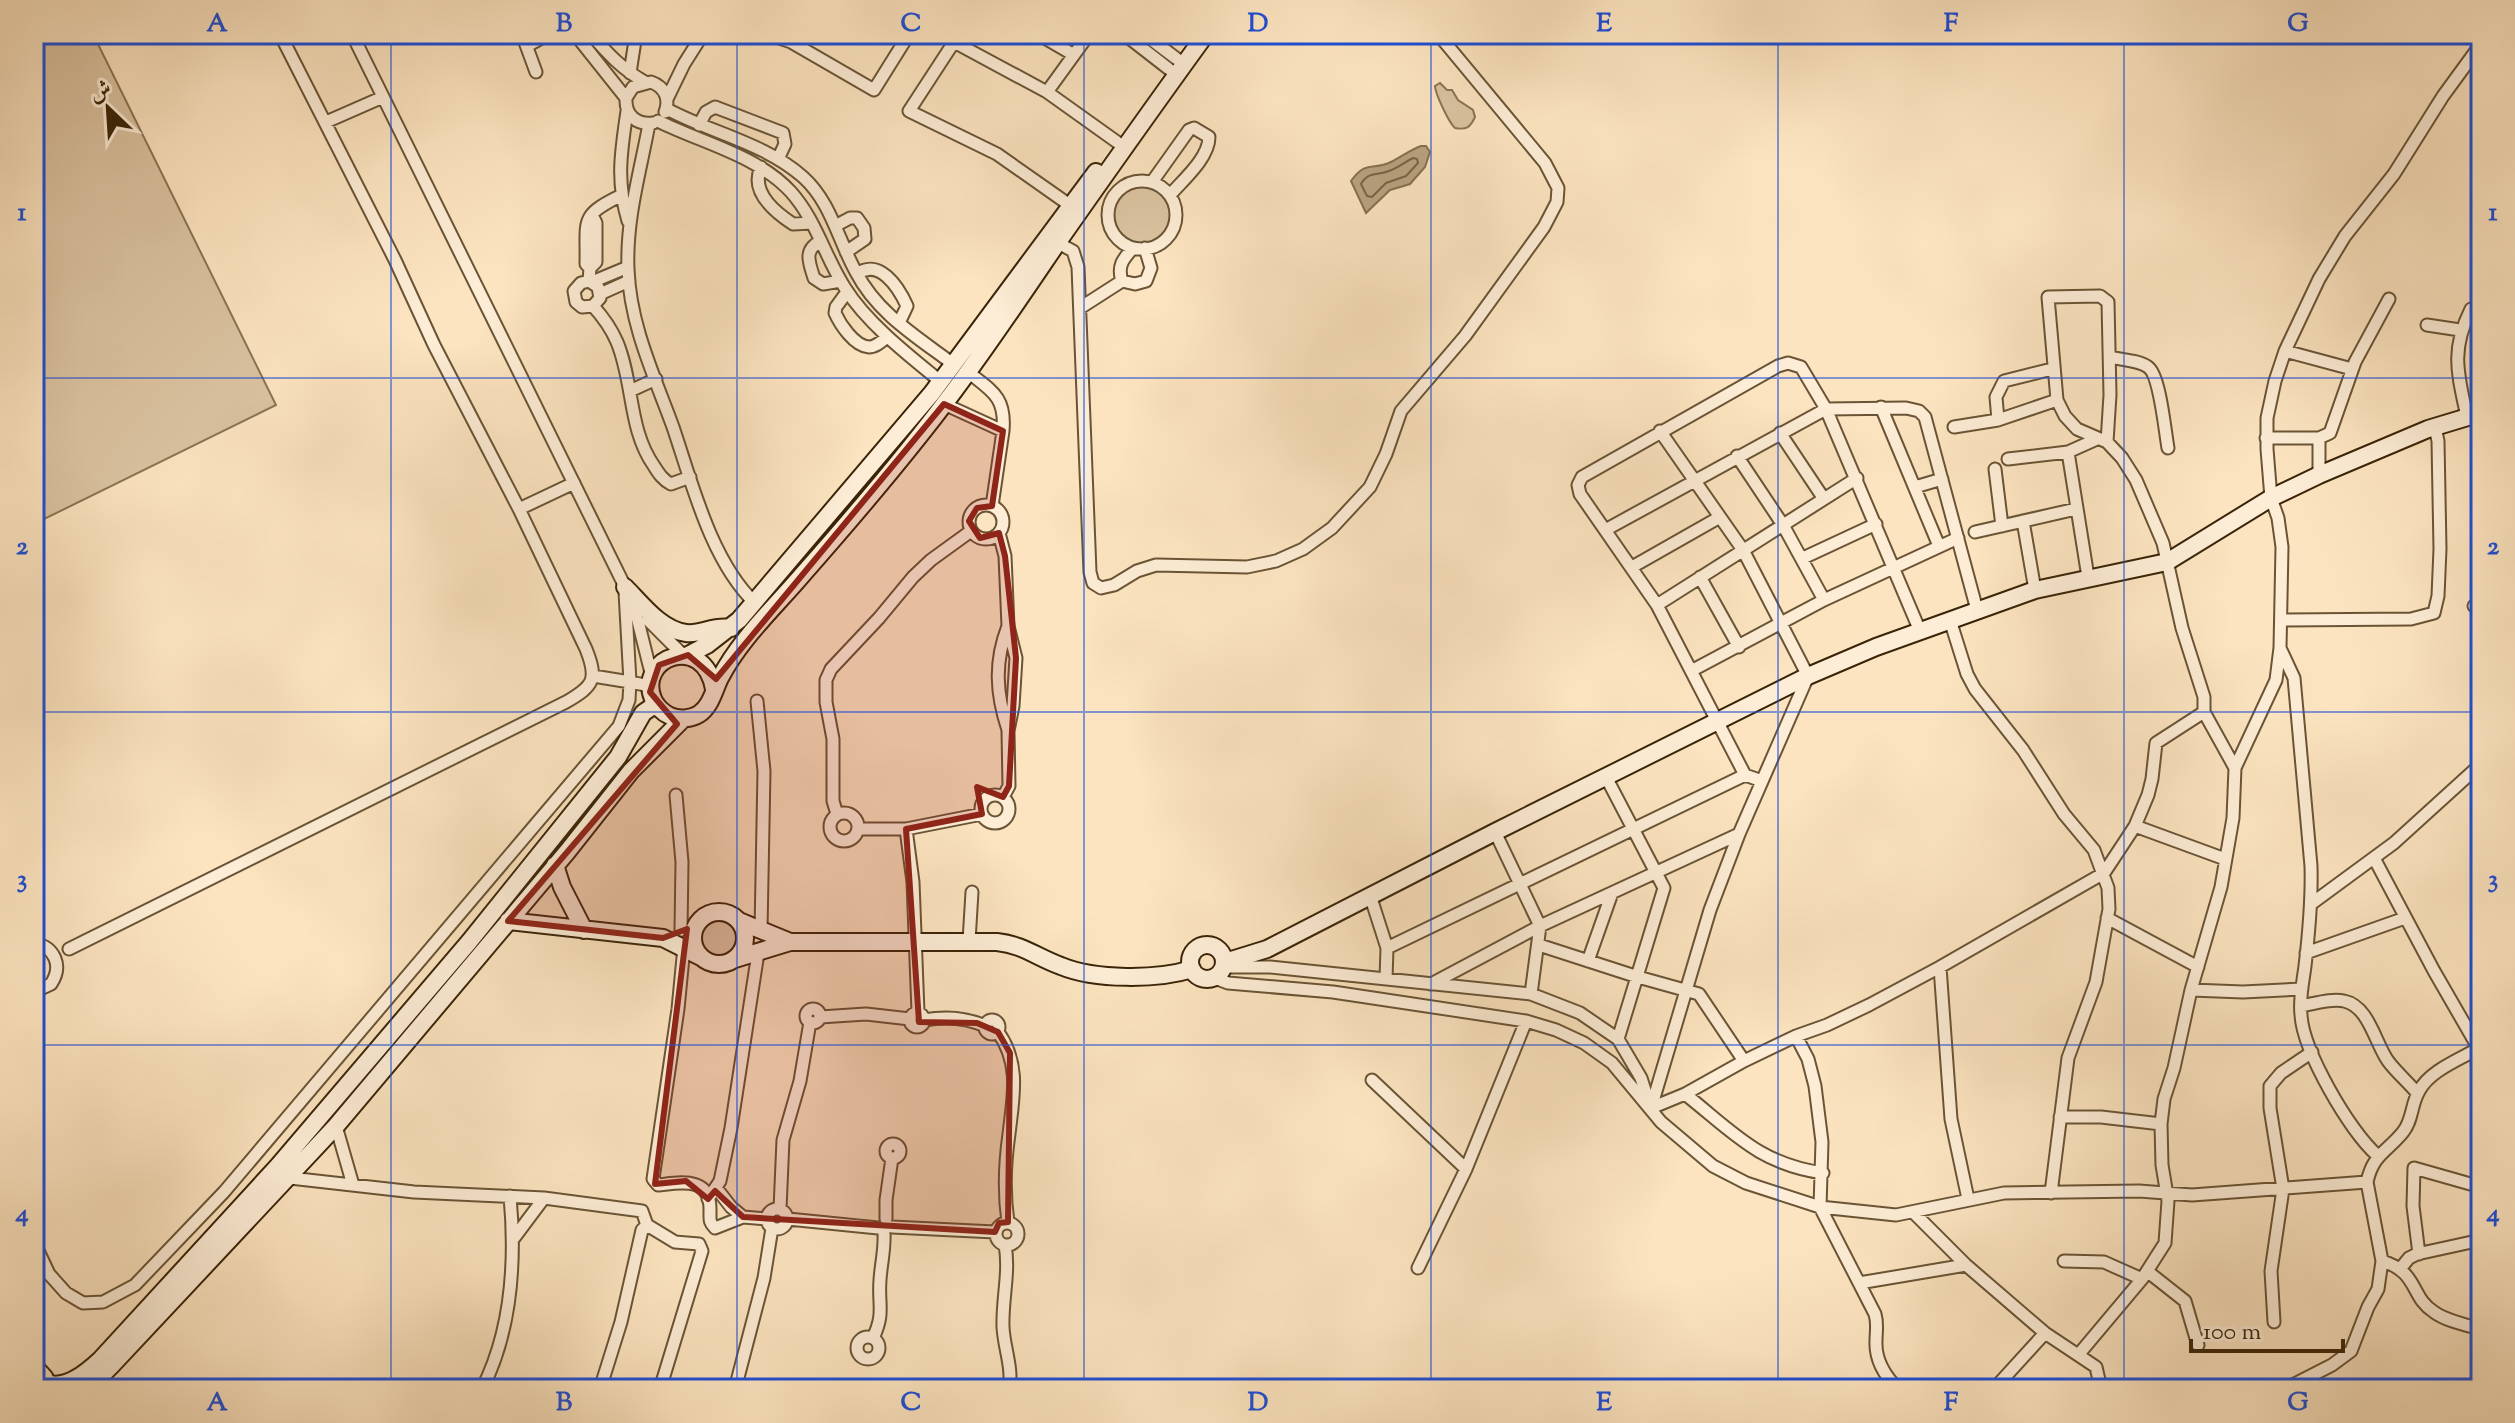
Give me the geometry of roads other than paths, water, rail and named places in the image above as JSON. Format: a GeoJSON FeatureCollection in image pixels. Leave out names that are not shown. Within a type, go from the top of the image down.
{"type":"FeatureCollection","features":[{"type":"Feature","properties":{"kind":"street"},"geometry":{"type":"LineString","coordinates":[[57,962],[69,949],[566,702],[585,689],[593,676],[594,670],[586,649],[519,509],[280,34]]}},
{"type":"Feature","properties":{"kind":"street"},"geometry":{"type":"LineString","coordinates":[[352,34],[634,605],[656,704],[668,715],[683,719],[698,715],[709,704],[727,664],[750,634],[846,525],[944,404],[960,368],[1071,206],[1195,34]]}},
{"type":"Feature","properties":{"kind":"street"},"geometry":{"type":"LineString","coordinates":[[522,34],[536,72]]}},
{"type":"Feature","properties":{"kind":"street"},"geometry":{"type":"LineString","coordinates":[[527,46],[549,34]]}},
{"type":"Feature","properties":{"kind":"street"},"geometry":{"type":"LineString","coordinates":[[575,34],[636,121],[653,122],[761,167],[791,192],[812,223],[847,292],[887,337],[940,381]]}},
{"type":"Feature","properties":{"kind":"street"},"geometry":{"type":"LineString","coordinates":[[591,34],[630,73],[662,88],[667,104],[699,125],[779,157],[805,179],[824,201],[857,274],[885,312],[998,396],[1004,416],[992,506],[1002,518],[999,533],[1005,556],[1008,626],[1016,658],[1008,731],[1009,786],[1003,797]]}},
{"type":"Feature","properties":{"kind":"street"},"geometry":{"type":"LineString","coordinates":[[630,73],[636,34]]}},
{"type":"Feature","properties":{"kind":"street"},"geometry":{"type":"LineString","coordinates":[[703,34],[684,64],[667,104],[653,122],[628,222],[629,281],[639,337],[713,540],[744,593],[755,603]]}},
{"type":"Feature","properties":{"kind":"street"},"geometry":{"type":"LineString","coordinates":[[767,34],[791,42],[874,90],[909,34]]}},
{"type":"Feature","properties":{"kind":"street"},"geometry":{"type":"LineString","coordinates":[[1038,34],[1074,55]]}},
{"type":"Feature","properties":{"kind":"street"},"geometry":{"type":"LineString","coordinates":[[1047,92],[1089,34]]}},
{"type":"Feature","properties":{"kind":"street"},"geometry":{"type":"LineString","coordinates":[[1124,34],[1173,64]]}},
{"type":"Feature","properties":{"kind":"street"},"geometry":{"type":"LineString","coordinates":[[1144,34],[1173,64]]}},
{"type":"Feature","properties":{"kind":"street"},"geometry":{"type":"LineString","coordinates":[[651,681],[659,665],[670,657],[686,655],[731,628],[940,381],[960,368],[1058,243],[1206,34]]}},
{"type":"Feature","properties":{"kind":"street"},"geometry":{"type":"LineString","coordinates":[[1058,243],[1073,251],[1078,267],[1090,572],[1093,583],[1101,588],[1114,585],[1137,571],[1156,565],[1247,567],[1276,561],[1319,539],[1370,487],[1401,411],[1465,336],[1544,227],[1557,202],[1558,188],[1545,163],[1438,34]]}},
{"type":"Feature","properties":{"kind":"street"},"geometry":{"type":"LineString","coordinates":[[1071,206],[997,154],[909,111],[954,42],[1047,92],[1117,142]]}},
{"type":"Feature","properties":{"kind":"street"},"geometry":{"type":"LineString","coordinates":[[2079,1354],[2145,1275],[2165,1243],[2168,1192],[2162,1165],[2164,1099],[2221,887],[2233,818],[2235,768],[2276,680],[2280,648],[2282,547],[2278,518],[2271,498],[2266,438],[2275,381],[2285,351],[2319,279],[2345,236],[2394,174],[2443,96],[2481,44]]}},
{"type":"Feature","properties":{"kind":"street"},"geometry":{"type":"LineString","coordinates":[[628,222],[620,196],[620,161],[627,105],[633,87],[645,82]]}},
{"type":"Feature","properties":{"kind":"street"},"geometry":{"type":"LineString","coordinates":[[326,122],[383,97]]}},
{"type":"Feature","properties":{"kind":"street"},"geometry":{"type":"LineString","coordinates":[[699,125],[706,112],[715,107],[783,133],[785,144],[779,157]]}},
{"type":"Feature","properties":{"kind":"street"},"geometry":{"type":"LineString","coordinates":[[1152,182],[1189,130],[1194,128],[1209,137],[1210,143],[1200,159],[1170,195]]}},
{"type":"Feature","properties":{"kind":"street"},"geometry":{"type":"LineString","coordinates":[[761,167],[757,181],[763,197],[793,224],[801,226],[812,223]]}},
{"type":"Feature","properties":{"kind":"street"},"geometry":{"type":"LineString","coordinates":[[1108,171],[1127,184]]}},
{"type":"Feature","properties":{"kind":"street"},"geometry":{"type":"LineString","coordinates":[[791,192],[805,179]]}},
{"type":"Feature","properties":{"kind":"street"},"geometry":{"type":"LineString","coordinates":[[1080,308],[1122,281],[1135,284],[1148,278],[1151,268],[1139,248],[1117,238],[1110,229],[1108,211],[1113,196],[1127,184],[1141,180],[1152,182],[1170,195],[1175,205],[1174,227],[1159,244],[1139,248],[1120,264],[1122,281]]}},
{"type":"Feature","properties":{"kind":"street"},"geometry":{"type":"LineString","coordinates":[[620,196],[593,209],[596,262],[590,268],[590,282],[600,294],[599,301],[593,306],[582,307],[576,302],[574,295],[578,285],[590,282],[628,267]]}},
{"type":"Feature","properties":{"kind":"street"},"geometry":{"type":"LineString","coordinates":[[1090,199],[1108,211]]}},
{"type":"Feature","properties":{"kind":"street"},"geometry":{"type":"LineString","coordinates":[[835,226],[857,218],[864,228],[865,239],[846,252]]}},
{"type":"Feature","properties":{"kind":"street"},"geometry":{"type":"LineString","coordinates":[[821,241],[808,253],[814,278],[823,284],[841,281]]}},
{"type":"Feature","properties":{"kind":"street"},"geometry":{"type":"LineString","coordinates":[[857,274],[864,269],[880,270],[907,306],[899,323]]}},
{"type":"Feature","properties":{"kind":"street"},"geometry":{"type":"LineString","coordinates":[[600,294],[629,281]]}},
{"type":"Feature","properties":{"kind":"street"},"geometry":{"type":"LineString","coordinates":[[847,292],[835,313],[854,339],[869,347],[887,337]]}},
{"type":"Feature","properties":{"kind":"street"},"geometry":{"type":"LineString","coordinates":[[2102,440],[2110,357],[2106,298],[2082,295],[2048,297],[2057,400],[2065,416],[2077,429],[2102,440],[2122,458],[2136,480],[2163,543],[2182,628],[2204,697],[2204,712],[2235,768]]}},
{"type":"Feature","properties":{"kind":"street"},"geometry":{"type":"LineString","coordinates":[[2266,438],[2319,438],[2330,433],[2352,369],[2389,299]]}},
{"type":"Feature","properties":{"kind":"street"},"geometry":{"type":"LineString","coordinates":[[593,306],[618,344],[639,441],[665,481],[671,484],[690,477]]}},
{"type":"Feature","properties":{"kind":"street"},"geometry":{"type":"LineString","coordinates":[[2367,1182],[2192,1195],[2168,1192],[2004,1193],[1968,1199],[1915,1214],[1858,1213],[1820,1207],[1746,1183],[1713,1166],[1661,1122],[1612,1063],[1584,1043],[1556,1030],[1526,1021],[1333,992],[1228,983],[1221,969],[1218,949],[1205,946],[1193,953],[1190,963],[1200,978],[1221,969],[1267,949],[1808,676],[1920,631],[2035,590],[2167,562],[2271,498],[2319,475],[2360,456],[2474,415],[2456,365],[2460,330],[2471,309]]}},
{"type":"Feature","properties":{"kind":"street"},"geometry":{"type":"LineString","coordinates":[[2427,325],[2460,330]]}},
{"type":"Feature","properties":{"kind":"street"},"geometry":{"type":"LineString","coordinates":[[918,364],[931,347]]}},
{"type":"Feature","properties":{"kind":"street"},"geometry":{"type":"LineString","coordinates":[[2285,351],[2352,369]]}},
{"type":"Feature","properties":{"kind":"street"},"geometry":{"type":"LineString","coordinates":[[2110,357],[2140,363],[2152,371],[2158,386],[2168,448]]}},
{"type":"Feature","properties":{"kind":"street"},"geometry":{"type":"LineString","coordinates":[[1762,781],[1745,775],[1657,605],[1580,494],[1580,481],[1585,474],[1788,363],[1797,365],[1804,371],[1826,409],[1920,631]]}},
{"type":"Feature","properties":{"kind":"street"},"geometry":{"type":"LineString","coordinates":[[1998,420],[1996,397],[2004,381],[2052,369]]}},
{"type":"Feature","properties":{"kind":"street"},"geometry":{"type":"LineString","coordinates":[[630,391],[656,379]]}},
{"type":"Feature","properties":{"kind":"street"},"geometry":{"type":"LineString","coordinates":[[1954,427],[1998,420],[2057,400]]}},
{"type":"Feature","properties":{"kind":"street"},"geometry":{"type":"LineString","coordinates":[[944,404],[1003,431]]}},
{"type":"Feature","properties":{"kind":"street"},"geometry":{"type":"LineString","coordinates":[[1881,407],[1939,546]]}},
{"type":"Feature","properties":{"kind":"street"},"geometry":{"type":"LineString","coordinates":[[1607,529],[1826,409],[1912,409],[1925,417],[1977,610]]}},
{"type":"Feature","properties":{"kind":"street"},"geometry":{"type":"LineString","coordinates":[[2281,620],[2411,619],[2434,613],[2440,549],[2438,441],[2435,427]]}},
{"type":"Feature","properties":{"kind":"street"},"geometry":{"type":"LineString","coordinates":[[1651,1108],[1710,910],[1739,834],[1808,676],[1743,550],[1660,431]]}},
{"type":"Feature","properties":{"kind":"street"},"geometry":{"type":"LineString","coordinates":[[1780,433],[1824,499]]}},
{"type":"Feature","properties":{"kind":"street"},"geometry":{"type":"LineString","coordinates":[[2319,438],[2319,475]]}},
{"type":"Feature","properties":{"kind":"street"},"geometry":{"type":"LineString","coordinates":[[2008,459],[2068,452],[2102,440]]}},
{"type":"Feature","properties":{"kind":"street"},"geometry":{"type":"LineString","coordinates":[[2068,452],[2088,577]]}},
{"type":"Feature","properties":{"kind":"street"},"geometry":{"type":"LineString","coordinates":[[1737,456],[1803,558],[1824,600]]}},
{"type":"Feature","properties":{"kind":"street"},"geometry":{"type":"LineString","coordinates":[[1995,469],[2002,526]]}},
{"type":"Feature","properties":{"kind":"street"},"geometry":{"type":"LineString","coordinates":[[1657,605],[1857,478]]}},
{"type":"Feature","properties":{"kind":"street"},"geometry":{"type":"LineString","coordinates":[[1915,487],[1942,479]]}},
{"type":"Feature","properties":{"kind":"street"},"geometry":{"type":"LineString","coordinates":[[519,509],[574,483]]}},
{"type":"Feature","properties":{"kind":"street"},"geometry":{"type":"LineString","coordinates":[[992,506],[982,506],[973,511],[969,521],[971,531],[985,539],[999,533]]}},
{"type":"Feature","properties":{"kind":"street"},"geometry":{"type":"LineString","coordinates":[[1975,532],[2076,509]]}},
{"type":"Feature","properties":{"kind":"street"},"geometry":{"type":"LineString","coordinates":[[1632,567],[1720,517]]}},
{"type":"Feature","properties":{"kind":"street"},"geometry":{"type":"LineString","coordinates":[[2023,521],[2035,590]]}},
{"type":"Feature","properties":{"kind":"street"},"geometry":{"type":"LineString","coordinates":[[1803,558],[1876,524]]}},
{"type":"Feature","properties":{"kind":"street"},"geometry":{"type":"LineString","coordinates":[[837,814],[850,814],[857,820],[858,829],[850,841],[835,839],[829,827],[837,814],[833,801],[833,739],[826,702],[826,680],[831,669],[913,577],[971,531]]}},
{"type":"Feature","properties":{"kind":"street"},"geometry":{"type":"LineString","coordinates":[[1691,671],[1824,600],[1958,538]]}},
{"type":"Feature","properties":{"kind":"street"},"geometry":{"type":"LineString","coordinates":[[1700,577],[1739,647]]}},
{"type":"Feature","properties":{"kind":"street"},"geometry":{"type":"LineString","coordinates":[[625,587],[664,625],[686,633],[718,626],[731,628]]}},
{"type":"Feature","properties":{"kind":"street"},"geometry":{"type":"LineString","coordinates":[[34,1242],[49,1274],[66,1293],[83,1303],[103,1302],[135,1285],[224,1192],[619,726],[629,700],[630,682],[625,587]]}},
{"type":"Feature","properties":{"kind":"street"},"geometry":{"type":"LineString","coordinates":[[634,605],[686,655],[702,662],[712,674],[714,689]]}},
{"type":"Feature","properties":{"kind":"street"},"geometry":{"type":"LineString","coordinates":[[1950,620],[1967,674],[1975,689],[2023,750],[2064,814],[2094,850],[2110,898],[2096,982],[2068,1058],[2051,1193]]}},
{"type":"Feature","properties":{"kind":"street"},"geometry":{"type":"LineString","coordinates":[[1008,626],[1000,647],[997,687],[1008,731]]}},
{"type":"Feature","properties":{"kind":"street"},"geometry":{"type":"LineString","coordinates":[[2280,648],[2294,678],[2306,790],[2311,904],[2302,989],[2303,1030],[2341,1108],[2364,1144],[2377,1155]]}},
{"type":"Feature","properties":{"kind":"street"},"geometry":{"type":"LineString","coordinates":[[593,676],[630,682],[651,681]]}},
{"type":"Feature","properties":{"kind":"street"},"geometry":{"type":"LineString","coordinates":[[757,701],[764,771],[761,930]]}},
{"type":"Feature","properties":{"kind":"street"},"geometry":{"type":"LineString","coordinates":[[41,1380],[52,1385],[69,1381],[89,1370],[278,1166],[469,942],[618,757],[643,713],[656,704]]}},
{"type":"Feature","properties":{"kind":"street"},"geometry":{"type":"LineString","coordinates":[[1651,1108],[1685,1094],[1796,1036],[1827,1025],[1940,967],[2104,873],[2135,826],[2152,779],[2156,743],[2204,712]]}},
{"type":"Feature","properties":{"kind":"street"},"geometry":{"type":"LineString","coordinates":[[81,1389],[97,1380],[112,1365],[290,1178],[631,771],[683,719]]}},
{"type":"Feature","properties":{"kind":"street"},"geometry":{"type":"LineString","coordinates":[[2311,904],[2374,858],[2481,764]]}},
{"type":"Feature","properties":{"kind":"street"},"geometry":{"type":"LineString","coordinates":[[1387,948],[1745,775]]}},
{"type":"Feature","properties":{"kind":"street"},"geometry":{"type":"LineString","coordinates":[[1606,777],[1664,888],[1618,1039]]}},
{"type":"Feature","properties":{"kind":"street"},"geometry":{"type":"LineString","coordinates":[[676,795],[682,862],[678,1009],[653,1179],[660,1186],[678,1181],[693,1184],[708,1199],[713,1227],[721,1227],[743,1217]]}},
{"type":"Feature","properties":{"kind":"street"},"geometry":{"type":"LineString","coordinates":[[993,795],[1003,797],[1009,804],[1006,819],[993,824],[982,814],[984,800],[993,795]]}},
{"type":"Feature","properties":{"kind":"street"},"geometry":{"type":"LineString","coordinates":[[858,829],[906,829],[982,814]]}},
{"type":"Feature","properties":{"kind":"street"},"geometry":{"type":"LineString","coordinates":[[2135,826],[2225,859]]}},
{"type":"Feature","properties":{"kind":"street"},"geometry":{"type":"LineString","coordinates":[[906,829],[913,882],[918,1017]]}},
{"type":"Feature","properties":{"kind":"street"},"geometry":{"type":"LineString","coordinates":[[1495,832],[1540,926],[1531,994]]}},
{"type":"Feature","properties":{"kind":"street"},"geometry":{"type":"LineString","coordinates":[[1431,984],[1540,926],[1739,834]]}},
{"type":"Feature","properties":{"kind":"street"},"geometry":{"type":"LineString","coordinates":[[2285,1389],[2332,1365],[2351,1351],[2378,1289],[2382,1261],[2367,1182],[2377,1155],[2409,1124],[2417,1093],[2423,1084],[2439,1071],[2480,1048],[2374,858]]}},
{"type":"Feature","properties":{"kind":"street"},"geometry":{"type":"LineString","coordinates":[[555,865],[562,887],[584,930]]}},
{"type":"Feature","properties":{"kind":"street"},"geometry":{"type":"LineString","coordinates":[[969,941],[972,892]]}},
{"type":"Feature","properties":{"kind":"street"},"geometry":{"type":"LineString","coordinates":[[1588,961],[1612,893]]}},
{"type":"Feature","properties":{"kind":"street"},"geometry":{"type":"LineString","coordinates":[[1370,895],[1387,948],[1386,979]]}},
{"type":"Feature","properties":{"kind":"street"},"geometry":{"type":"LineString","coordinates":[[682,939],[704,917],[718,912],[790,942]]}},
{"type":"Feature","properties":{"kind":"street"},"geometry":{"type":"LineString","coordinates":[[2107,918],[2198,967]]}},
{"type":"Feature","properties":{"kind":"street"},"geometry":{"type":"LineString","coordinates":[[2306,953],[2405,918]]}},
{"type":"Feature","properties":{"kind":"street"},"geometry":{"type":"LineString","coordinates":[[508,921],[682,939],[701,957],[721,964],[790,942],[969,941],[1013,943],[1061,966],[1083,972],[1144,978],[1192,969]]}},
{"type":"Feature","properties":{"kind":"street"},"geometry":{"type":"LineString","coordinates":[[735,959],[744,945],[743,928],[739,921]]}},
{"type":"Feature","properties":{"kind":"street"},"geometry":{"type":"LineString","coordinates":[[699,922],[694,944],[701,957]]}},
{"type":"Feature","properties":{"kind":"street"},"geometry":{"type":"LineString","coordinates":[[34,943],[50,950],[69,949]]}},
{"type":"Feature","properties":{"kind":"street"},"geometry":{"type":"LineString","coordinates":[[1539,945],[1703,996],[1744,1061]]}},
{"type":"Feature","properties":{"kind":"street"},"geometry":{"type":"LineString","coordinates":[[34,992],[45,990],[56,978],[57,962],[50,950]]}},
{"type":"Feature","properties":{"kind":"street"},"geometry":{"type":"LineString","coordinates":[[708,1199],[717,1189],[731,1128],[758,953]]}},
{"type":"Feature","properties":{"kind":"street"},"geometry":{"type":"LineString","coordinates":[[1221,969],[1270,967],[1531,994],[1580,1013],[1618,1039],[1641,1078],[1651,1108]]}},
{"type":"Feature","properties":{"kind":"street"},"geometry":{"type":"LineString","coordinates":[[1940,967],[1951,1119],[1968,1199]]}},
{"type":"Feature","properties":{"kind":"street"},"geometry":{"type":"LineString","coordinates":[[2191,990],[2243,992],[2302,989]]}},
{"type":"Feature","properties":{"kind":"street"},"geometry":{"type":"LineString","coordinates":[[2301,1006],[2347,1001],[2356,1007],[2388,1062],[2417,1093]]}},
{"type":"Feature","properties":{"kind":"street"},"geometry":{"type":"LineString","coordinates":[[717,1189],[743,1217],[781,1229],[784,1214],[783,1140],[815,1020],[840,1014],[961,1019],[985,1026],[991,1034],[998,1032],[1010,1053],[1015,1085],[1007,1161],[1008,1222]]}},
{"type":"Feature","properties":{"kind":"street"},"geometry":{"type":"LineString","coordinates":[[1418,1268],[1466,1169],[1526,1021]]}},
{"type":"Feature","properties":{"kind":"street"},"geometry":{"type":"LineString","coordinates":[[1796,1036],[1808,1059],[1815,1086],[1822,1142],[1820,1207],[1878,1325],[1878,1358],[1888,1379],[1898,1389]]}},
{"type":"Feature","properties":{"kind":"street"},"geometry":{"type":"LineString","coordinates":[[2274,1322],[2271,1271],[2283,1189],[2270,1108],[2270,1086],[2281,1073],[2312,1052]]}},
{"type":"Feature","properties":{"kind":"street"},"geometry":{"type":"LineString","coordinates":[[1372,1080],[1466,1169]]}},
{"type":"Feature","properties":{"kind":"street"},"geometry":{"type":"LineString","coordinates":[[1685,1094],[1743,1141],[1776,1163],[1823,1173]]}},
{"type":"Feature","properties":{"kind":"street"},"geometry":{"type":"LineString","coordinates":[[2060,1117],[2101,1117],[2161,1124]]}},
{"type":"Feature","properties":{"kind":"street"},"geometry":{"type":"LineString","coordinates":[[336,1126],[353,1185]]}},
{"type":"Feature","properties":{"kind":"street"},"geometry":{"type":"LineString","coordinates":[[873,1338],[882,1313],[880,1279],[892,1158]]}},
{"type":"Feature","properties":{"kind":"street"},"geometry":{"type":"LineString","coordinates":[[2419,1254],[2413,1206],[2414,1168],[2481,1187]]}},
{"type":"Feature","properties":{"kind":"street"},"geometry":{"type":"LineString","coordinates":[[290,1178],[414,1192],[544,1198],[639,1210],[645,1214],[647,1225],[665,1239],[697,1243],[702,1248],[660,1389]]}},
{"type":"Feature","properties":{"kind":"street"},"geometry":{"type":"LineString","coordinates":[[482,1389],[494,1365],[508,1304],[514,1238],[510,1196]]}},
{"type":"Feature","properties":{"kind":"street"},"geometry":{"type":"LineString","coordinates":[[514,1238],[544,1198]]}},
{"type":"Feature","properties":{"kind":"street"},"geometry":{"type":"LineString","coordinates":[[735,1389],[764,1278],[771,1211],[885,1227],[995,1232]]}},
{"type":"Feature","properties":{"kind":"street"},"geometry":{"type":"LineString","coordinates":[[1915,1214],[1966,1265],[2045,1333],[2096,1367],[2099,1380],[2097,1389]]}},
{"type":"Feature","properties":{"kind":"street"},"geometry":{"type":"LineString","coordinates":[[995,1232],[1000,1225],[1008,1222]]}},
{"type":"Feature","properties":{"kind":"street"},"geometry":{"type":"LineString","coordinates":[[995,1232],[998,1241],[1005,1245],[1014,1243],[1018,1235],[1016,1227],[1008,1222]]}},
{"type":"Feature","properties":{"kind":"street"},"geometry":{"type":"LineString","coordinates":[[600,1389],[621,1322],[643,1228],[647,1225]]}},
{"type":"Feature","properties":{"kind":"street"},"geometry":{"type":"LineString","coordinates":[[2400,1269],[2409,1258],[2419,1254],[2481,1240]]}},
{"type":"Feature","properties":{"kind":"street"},"geometry":{"type":"LineString","coordinates":[[1005,1245],[1008,1258],[1003,1329],[1010,1372],[1009,1389]]}},
{"type":"Feature","properties":{"kind":"street"},"geometry":{"type":"LineString","coordinates":[[2064,1261],[2104,1262],[2145,1275],[2185,1301],[2198,1345]]}},
{"type":"Feature","properties":{"kind":"street"},"geometry":{"type":"LineString","coordinates":[[2382,1261],[2400,1269],[2411,1279],[2431,1311],[2481,1329]]}},
{"type":"Feature","properties":{"kind":"street"},"geometry":{"type":"LineString","coordinates":[[1859,1283],[1966,1265]]}},
{"type":"Feature","properties":{"kind":"street"},"geometry":{"type":"LineString","coordinates":[[1994,1389],[2045,1333]]}},
{"type":"Feature","properties":{"kind":"water"},"geometry":{"type":"Polygon","coordinates":[[[1426,146],[1430,152],[1425,167],[1410,184],[1390,190],[1366,213],[1351,181],[1361,170],[1391,162],[1426,146]]]}}]}
